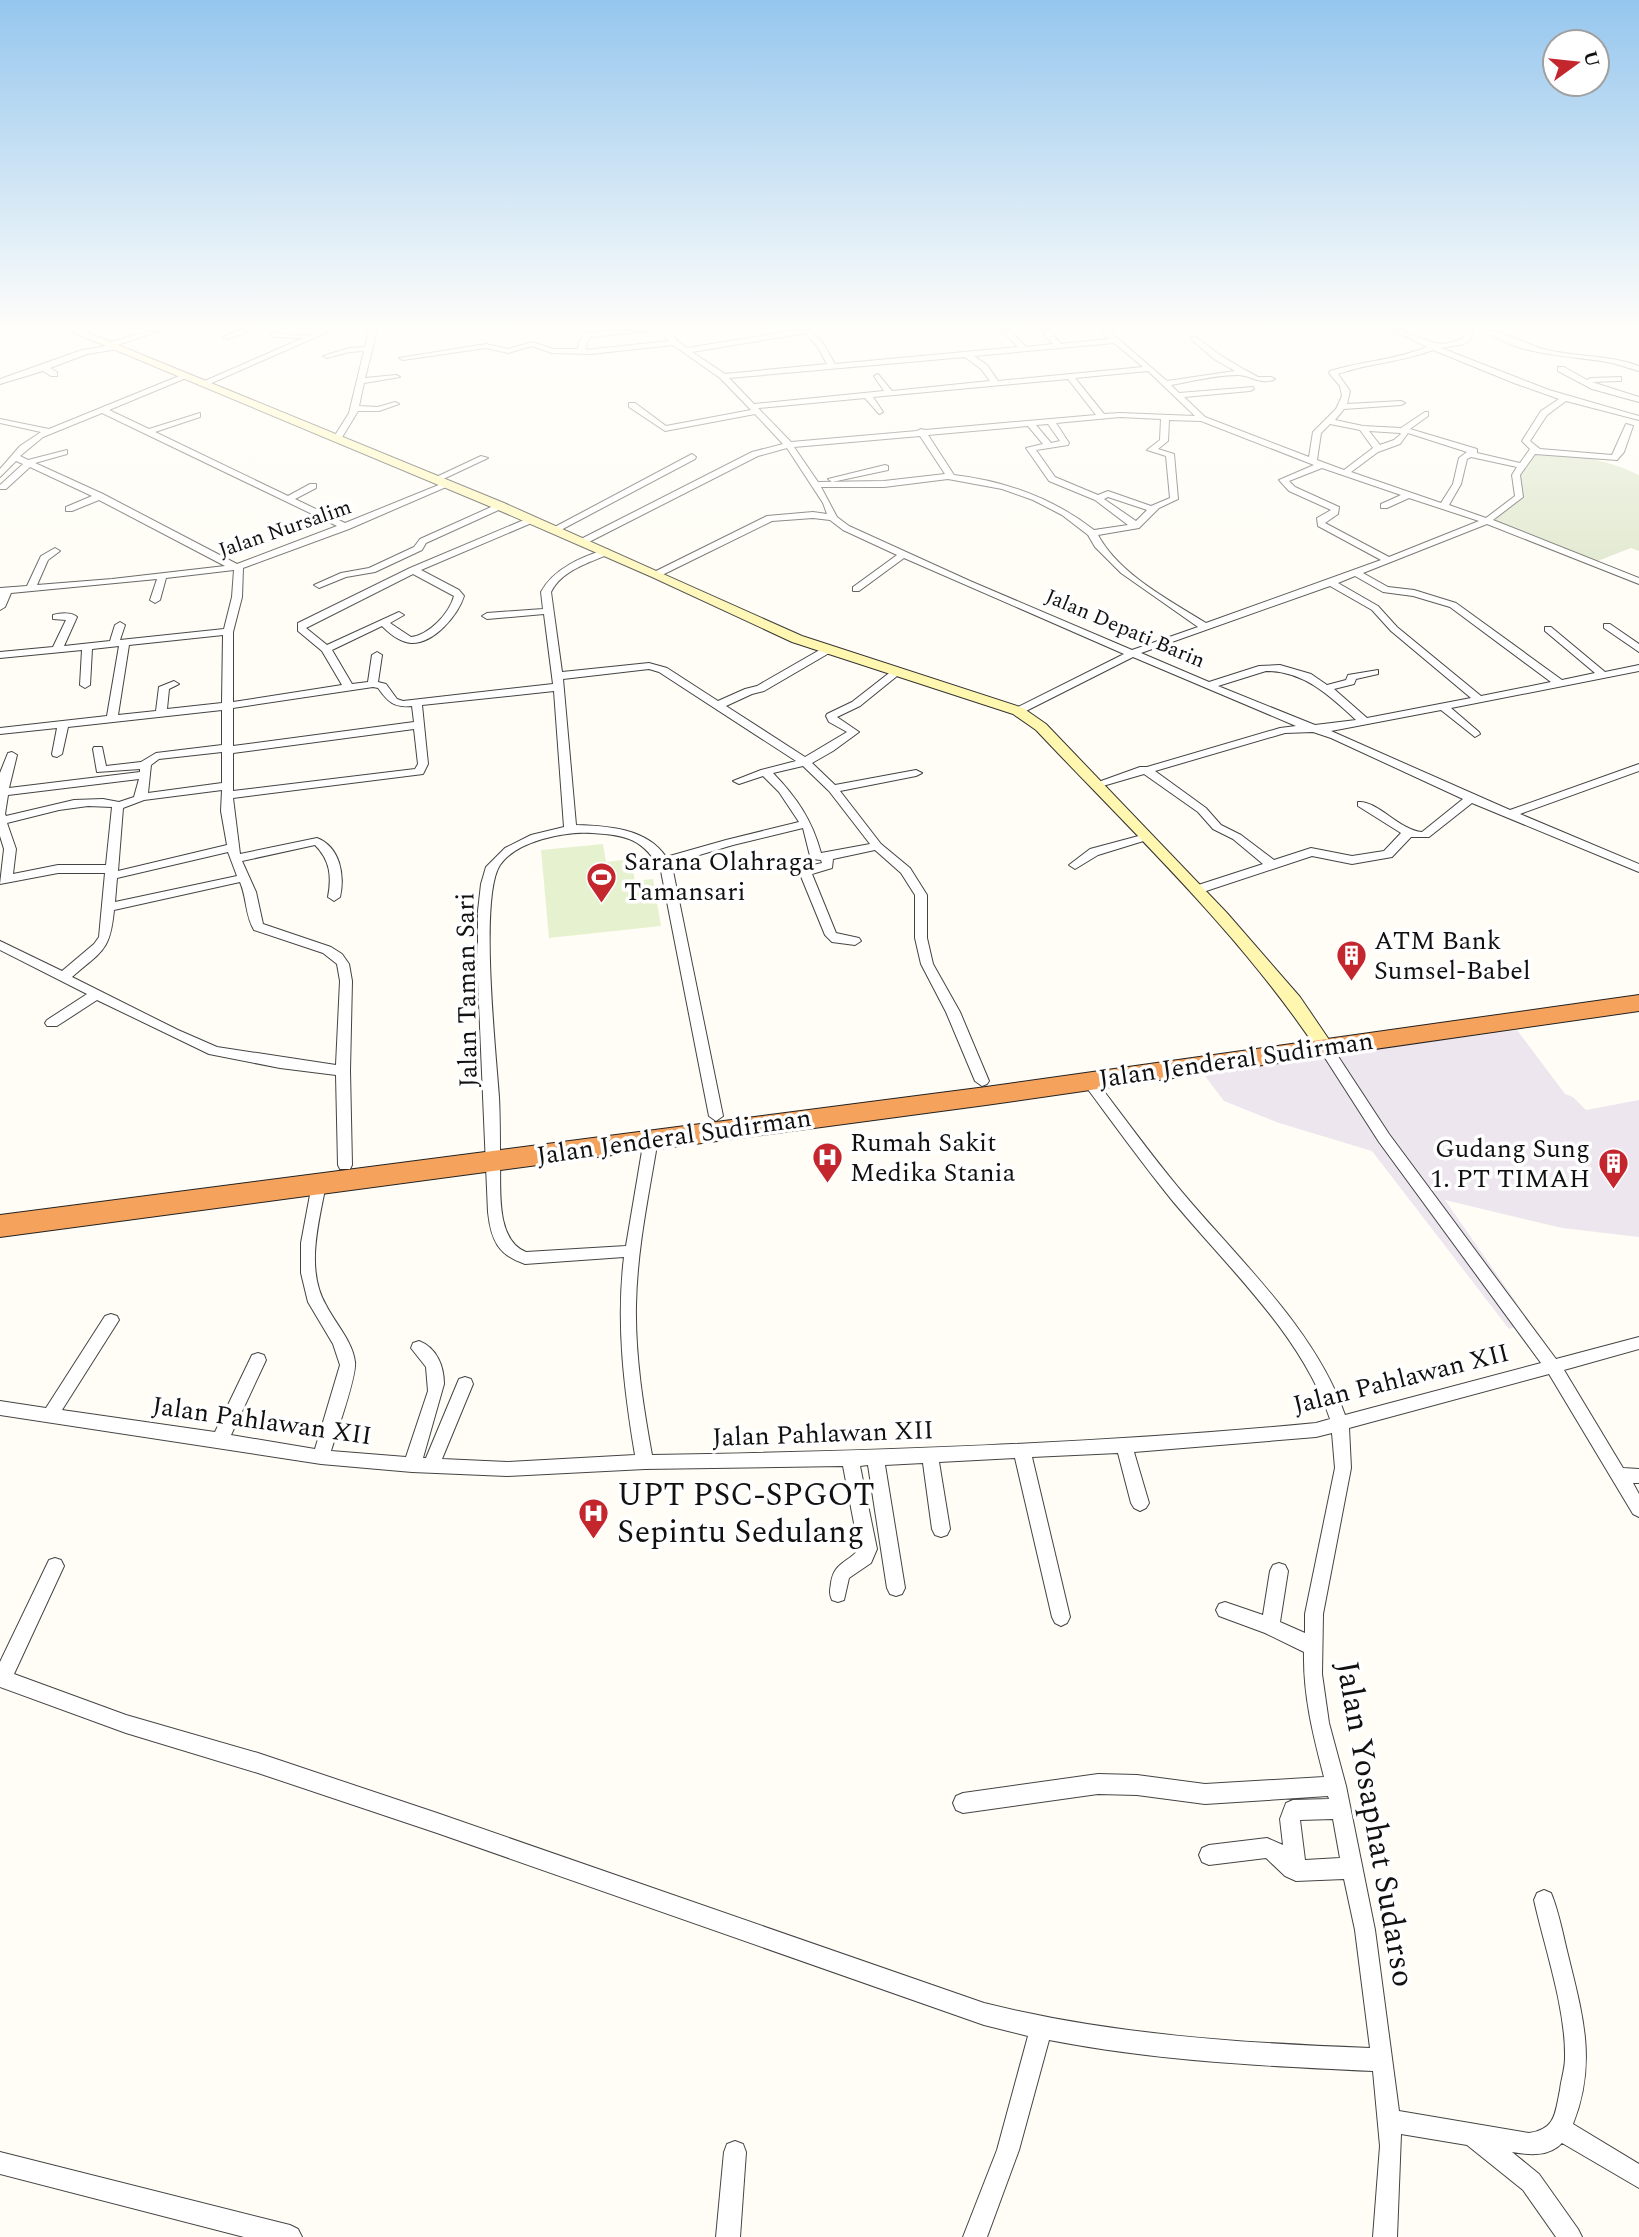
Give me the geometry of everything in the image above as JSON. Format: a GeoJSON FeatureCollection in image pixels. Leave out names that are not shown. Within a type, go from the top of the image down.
{"type":"FeatureCollection","features":[{"type":"Feature","properties":{"kind":"highway","name":"Jalan Jenderal Sudirman"},"geometry":{"type":"LineString","coordinates":[[0,1212],[345,1165],[651,1139],[1088,1082],[1639,990]]}},
{"type":"Feature","properties":{"kind":"highway","name":"Jalan Jenderal Sudirman"},"geometry":{"type":"LineString","coordinates":[[0,1226],[319,1184],[716,1116],[982,1081],[1639,1003]]}},
{"type":"Feature","properties":{"kind":"main road"},"geometry":{"type":"LineString","coordinates":[[332,435],[657,573],[797,639],[1018,711],[1041,727],[1196,890],[1294,1001],[1322,1041]]}},
{"type":"Feature","properties":{"kind":"street"},"geometry":{"type":"LineString","coordinates":[[0,474],[29,442],[40,435]]}},
{"type":"Feature","properties":{"kind":"street"},"geometry":{"type":"LineString","coordinates":[[156,435],[346,527]]}},
{"type":"Feature","properties":{"kind":"street","name":"Jalan Depati Barin"},"geometry":{"type":"LineString","coordinates":[[780,435],[817,483],[833,517],[846,528],[1208,686],[1313,728],[1639,868]]}},
{"type":"Feature","properties":{"kind":"street"},"geometry":{"type":"LineString","coordinates":[[582,542],[755,454],[789,445],[887,435]]}},
{"type":"Feature","properties":{"kind":"street"},"geometry":{"type":"LineString","coordinates":[[923,435],[950,476]]}},
{"type":"Feature","properties":{"kind":"street"},"geometry":{"type":"LineString","coordinates":[[1040,435],[1049,446]]}},
{"type":"Feature","properties":{"kind":"street"},"geometry":{"type":"LineString","coordinates":[[1060,435],[1065,443],[1030,448],[1049,476],[1098,498],[1136,526]]}},
{"type":"Feature","properties":{"kind":"street"},"geometry":{"type":"LineString","coordinates":[[1092,533],[1136,526],[1152,509],[1174,499],[1170,454],[1151,450],[1164,441],[1164,435]]}},
{"type":"Feature","properties":{"kind":"street"},"geometry":{"type":"LineString","coordinates":[[1244,435],[1312,462],[1487,521],[1639,581]]}},
{"type":"Feature","properties":{"kind":"street"},"geometry":{"type":"LineString","coordinates":[[1312,462],[1316,435]]}},
{"type":"Feature","properties":{"kind":"street"},"geometry":{"type":"LineString","coordinates":[[1368,435],[1378,449]]}},
{"type":"Feature","properties":{"kind":"street"},"geometry":{"type":"LineString","coordinates":[[1345,473],[1378,449],[1405,435]]}},
{"type":"Feature","properties":{"kind":"street"},"geometry":{"type":"LineString","coordinates":[[1422,435],[1471,449],[1474,452],[1471,454]]}},
{"type":"Feature","properties":{"kind":"street"},"geometry":{"type":"LineString","coordinates":[[1530,435],[1526,441],[1536,450],[1614,458],[1622,448],[1623,435]]}},
{"type":"Feature","properties":{"kind":"street"},"geometry":{"type":"LineString","coordinates":[[1018,711],[1133,653],[1356,573],[1487,521],[1519,497],[1516,475],[1536,450]]}},
{"type":"Feature","properties":{"kind":"street"},"geometry":{"type":"LineString","coordinates":[[3,487],[29,462],[64,452]]}},
{"type":"Feature","properties":{"kind":"street"},"geometry":{"type":"LineString","coordinates":[[1443,507],[1457,484],[1463,458],[1471,454],[1522,466]]}},
{"type":"Feature","properties":{"kind":"street"},"geometry":{"type":"LineString","coordinates":[[15,457],[100,496],[237,567],[240,578],[228,632],[228,820],[234,853],[253,903],[254,920],[258,926],[327,950],[343,964],[346,981],[343,1071],[345,1165]]}},
{"type":"Feature","properties":{"kind":"street"},"geometry":{"type":"LineString","coordinates":[[554,530],[692,457]]}},
{"type":"Feature","properties":{"kind":"street","name":"Jalan Nursalim"},"geometry":{"type":"LineString","coordinates":[[4,590],[162,577],[237,567],[346,527],[443,482],[484,458]]}},
{"type":"Feature","properties":{"kind":"street"},"geometry":{"type":"LineString","coordinates":[[1322,465],[1283,480],[1292,489],[1336,509],[1320,523],[1388,559]]}},
{"type":"Feature","properties":{"kind":"street"},"geometry":{"type":"LineString","coordinates":[[817,483],[885,468]]}},
{"type":"Feature","properties":{"kind":"street"},"geometry":{"type":"LineString","coordinates":[[817,483],[884,484],[950,476],[980,481],[1042,500],[1059,508],[1092,533],[1108,555],[1133,577],[1205,627]]}},
{"type":"Feature","properties":{"kind":"street"},"geometry":{"type":"LineString","coordinates":[[288,499],[313,486]]}},
{"type":"Feature","properties":{"kind":"street"},"geometry":{"type":"LineString","coordinates":[[1098,498],[1108,494],[1152,509]]}},
{"type":"Feature","properties":{"kind":"street"},"geometry":{"type":"LineString","coordinates":[[1384,506],[1408,495]]}},
{"type":"Feature","properties":{"kind":"street"},"geometry":{"type":"LineString","coordinates":[[69,509],[100,496]]}},
{"type":"Feature","properties":{"kind":"street"},"geometry":{"type":"LineString","coordinates":[[319,585],[393,561],[420,548],[419,544],[423,541],[500,506]]}},
{"type":"Feature","properties":{"kind":"street"},"geometry":{"type":"LineString","coordinates":[[657,573],[770,518],[813,515],[833,517]]}},
{"type":"Feature","properties":{"kind":"street"},"geometry":{"type":"LineString","coordinates":[[349,688],[326,649],[303,631],[301,625],[413,570],[531,520]]}},
{"type":"Feature","properties":{"kind":"street"},"geometry":{"type":"LineString","coordinates":[[31,588],[44,558],[55,551]]}},
{"type":"Feature","properties":{"kind":"street"},"geometry":{"type":"LineString","coordinates":[[570,827],[559,682],[545,592],[550,583],[566,572],[606,552]]}},
{"type":"Feature","properties":{"kind":"street"},"geometry":{"type":"LineString","coordinates":[[856,589],[904,554]]}},
{"type":"Feature","properties":{"kind":"street"},"geometry":{"type":"LineString","coordinates":[[1627,576],[1639,569]]}},
{"type":"Feature","properties":{"kind":"street"},"geometry":{"type":"LineString","coordinates":[[383,622],[403,637],[420,640],[457,605],[459,596],[456,592],[413,570]]}},
{"type":"Feature","properties":{"kind":"street"},"geometry":{"type":"LineString","coordinates":[[357,573],[379,586]]}},
{"type":"Feature","properties":{"kind":"street"},"geometry":{"type":"LineString","coordinates":[[1356,573],[1386,590],[1414,593],[1453,606],[1559,683]]}},
{"type":"Feature","properties":{"kind":"street"},"geometry":{"type":"LineString","coordinates":[[155,600],[162,577]]}},
{"type":"Feature","properties":{"kind":"street"},"geometry":{"type":"LineString","coordinates":[[1330,582],[1375,608],[1394,629],[1479,699]]}},
{"type":"Feature","properties":{"kind":"street"},"geometry":{"type":"LineString","coordinates":[[0,607],[4,590]]}},
{"type":"Feature","properties":{"kind":"street"},"geometry":{"type":"LineString","coordinates":[[487,616],[549,611]]}},
{"type":"Feature","properties":{"kind":"street"},"geometry":{"type":"LineString","coordinates":[[326,649],[399,615]]}},
{"type":"Feature","properties":{"kind":"street"},"geometry":{"type":"LineString","coordinates":[[56,617],[72,617],[57,649]]}},
{"type":"Feature","properties":{"kind":"street"},"geometry":{"type":"LineString","coordinates":[[112,720],[121,625]]}},
{"type":"Feature","properties":{"kind":"street"},"geometry":{"type":"LineString","coordinates":[[1607,626],[1639,649]]}},
{"type":"Feature","properties":{"kind":"street"},"geometry":{"type":"LineString","coordinates":[[1548,629],[1602,675]]}},
{"type":"Feature","properties":{"kind":"street"},"geometry":{"type":"LineString","coordinates":[[0,655],[228,632]]}},
{"type":"Feature","properties":{"kind":"street"},"geometry":{"type":"LineString","coordinates":[[85,685],[87,647]]}},
{"type":"Feature","properties":{"kind":"street"},"geometry":{"type":"LineString","coordinates":[[719,705],[749,691],[760,690],[827,650]]}},
{"type":"Feature","properties":{"kind":"street"},"geometry":{"type":"LineString","coordinates":[[373,684],[377,655]]}},
{"type":"Feature","properties":{"kind":"street"},"geometry":{"type":"LineString","coordinates":[[0,731],[226,706],[373,684],[383,686],[395,702],[417,703],[654,667],[666,671],[805,762],[833,789],[877,846],[906,872],[921,895],[924,958],[953,1012],[982,1081]]}},
{"type":"Feature","properties":{"kind":"street"},"geometry":{"type":"LineString","coordinates":[[1096,785],[1284,730],[1331,728],[1639,668]]}},
{"type":"Feature","properties":{"kind":"street"},"geometry":{"type":"LineString","coordinates":[[1208,686],[1261,669],[1291,669],[1326,688],[1364,721]]}},
{"type":"Feature","properties":{"kind":"street"},"geometry":{"type":"LineString","coordinates":[[739,781],[805,762],[829,750],[854,732],[833,720],[832,715],[856,704],[897,672]]}},
{"type":"Feature","properties":{"kind":"street"},"geometry":{"type":"LineString","coordinates":[[1326,688],[1350,682],[1352,677],[1374,672]]}},
{"type":"Feature","properties":{"kind":"street"},"geometry":{"type":"LineString","coordinates":[[161,714],[164,687],[174,684]]}},
{"type":"Feature","properties":{"kind":"street"},"geometry":{"type":"LineString","coordinates":[[0,817],[99,801],[118,805],[141,797],[419,772],[423,768],[423,761],[417,703]]}},
{"type":"Feature","properties":{"kind":"street"},"geometry":{"type":"LineString","coordinates":[[1443,706],[1475,734]]}},
{"type":"Feature","properties":{"kind":"street"},"geometry":{"type":"LineString","coordinates":[[57,754],[63,725]]}},
{"type":"Feature","properties":{"kind":"street"},"geometry":{"type":"LineString","coordinates":[[141,797],[145,770],[156,756],[418,726]]}},
{"type":"Feature","properties":{"kind":"street"},"geometry":{"type":"LineString","coordinates":[[98,748],[101,770],[145,770]]}},
{"type":"Feature","properties":{"kind":"street"},"geometry":{"type":"LineString","coordinates":[[12,755],[7,762],[0,817],[10,849],[4,879],[58,869],[111,873],[318,841],[338,870],[339,880],[334,897]]}},
{"type":"Feature","properties":{"kind":"street"},"geometry":{"type":"LineString","coordinates":[[1511,814],[1639,767]]}},
{"type":"Feature","properties":{"kind":"street"},"geometry":{"type":"LineString","coordinates":[[1144,769],[1202,810],[1217,827],[1240,839],[1271,864]]}},
{"type":"Feature","properties":{"kind":"street"},"geometry":{"type":"LineString","coordinates":[[2,792],[145,770]]}},
{"type":"Feature","properties":{"kind":"street"},"geometry":{"type":"LineString","coordinates":[[765,772],[783,790],[806,824],[814,853],[827,857],[877,846]]}},
{"type":"Feature","properties":{"kind":"street"},"geometry":{"type":"LineString","coordinates":[[833,789],[916,773]]}},
{"type":"Feature","properties":{"kind":"street"},"geometry":{"type":"LineString","coordinates":[[1362,804],[1416,836],[1425,835],[1471,798]]}},
{"type":"Feature","properties":{"kind":"street"},"geometry":{"type":"LineString","coordinates":[[65,976],[103,942],[107,933],[118,805]]}},
{"type":"Feature","properties":{"kind":"street"},"geometry":{"type":"LineString","coordinates":[[716,1116],[667,871],[662,862],[806,824]]}},
{"type":"Feature","properties":{"kind":"street","name":"Jalan Taman Sari"},"geometry":{"type":"LineString","coordinates":[[633,1251],[525,1258],[514,1255],[503,1244],[497,1225],[485,931],[487,879],[492,866],[514,848],[570,827],[599,830],[645,843],[662,862]]}},
{"type":"Feature","properties":{"kind":"street"},"geometry":{"type":"LineString","coordinates":[[1196,890],[1314,852],[1352,860],[1377,858],[1392,853],[1408,833]]}},
{"type":"Feature","properties":{"kind":"street"},"geometry":{"type":"LineString","coordinates":[[1075,865],[1094,852],[1146,837]]}},
{"type":"Feature","properties":{"kind":"street"},"geometry":{"type":"LineString","coordinates":[[1620,859],[1639,853]]}},
{"type":"Feature","properties":{"kind":"street"},"geometry":{"type":"LineString","coordinates":[[827,857],[827,866],[806,873],[831,935],[836,939],[855,942]]}},
{"type":"Feature","properties":{"kind":"street"},"geometry":{"type":"LineString","coordinates":[[108,907],[243,878]]}},
{"type":"Feature","properties":{"kind":"street"},"geometry":{"type":"LineString","coordinates":[[0,945],[214,1051],[343,1071]]}},
{"type":"Feature","properties":{"kind":"street"},"geometry":{"type":"LineString","coordinates":[[52,1023],[98,993]]}},
{"type":"Feature","properties":{"kind":"street"},"geometry":{"type":"LineString","coordinates":[[1322,1041],[1374,1123],[1552,1365],[1639,1509]]}},
{"type":"Feature","properties":{"kind":"street","name":"Jalan Yosaphat Sudarso"},"geometry":{"type":"LineString","coordinates":[[1088,1082],[1176,1195],[1240,1268],[1300,1345],[1331,1398],[1340,1425],[1343,1468],[1332,1538],[1321,1575],[1312,1646],[1319,1723],[1336,1786],[1365,1930],[1383,2060],[1390,2121],[1385,2237]]}},
{"type":"Feature","properties":{"kind":"street"},"geometry":{"type":"LineString","coordinates":[[645,1462],[630,1372],[628,1304],[633,1251],[651,1139]]}},
{"type":"Feature","properties":{"kind":"street"},"geometry":{"type":"LineString","coordinates":[[319,1184],[311,1231],[308,1274],[317,1305],[345,1351],[348,1364],[321,1457]]}},
{"type":"Feature","properties":{"kind":"street"},"geometry":{"type":"LineString","coordinates":[[50,1415],[111,1320]]}},
{"type":"Feature","properties":{"kind":"street","name":"Jalan Pahlawan XII"},"geometry":{"type":"LineString","coordinates":[[0,1408],[321,1457],[412,1465],[507,1469],[645,1462],[850,1459],[1243,1437],[1340,1425],[1639,1343]]}},
{"type":"Feature","properties":{"kind":"street"},"geometry":{"type":"LineString","coordinates":[[412,1465],[436,1391],[437,1379],[429,1355],[419,1348]]}},
{"type":"Feature","properties":{"kind":"street"},"geometry":{"type":"LineString","coordinates":[[220,1440],[258,1360]]}},
{"type":"Feature","properties":{"kind":"street"},"geometry":{"type":"LineString","coordinates":[[431,1466],[465,1384]]}},
{"type":"Feature","properties":{"kind":"street"},"geometry":{"type":"LineString","coordinates":[[1124,1445],[1140,1503]]}},
{"type":"Feature","properties":{"kind":"street"},"geometry":{"type":"LineString","coordinates":[[1022,1450],[1061,1617]]}},
{"type":"Feature","properties":{"kind":"street"},"geometry":{"type":"LineString","coordinates":[[930,1455],[941,1529]]}},
{"type":"Feature","properties":{"kind":"street"},"geometry":{"type":"LineString","coordinates":[[875,1458],[896,1588]]}},
{"type":"Feature","properties":{"kind":"street"},"geometry":{"type":"LineString","coordinates":[[838,1594],[841,1574],[865,1557],[868,1549],[850,1459]]}},
{"type":"Feature","properties":{"kind":"street"},"geometry":{"type":"LineString","coordinates":[[1618,1475],[1639,1476]]}},
{"type":"Feature","properties":{"kind":"street"},"geometry":{"type":"LineString","coordinates":[[55,1566],[1,1678],[126,1724],[258,1763],[437,1823],[984,2014],[1041,2029],[1122,2043],[1220,2052],[1383,2060]]}},
{"type":"Feature","properties":{"kind":"street"},"geometry":{"type":"LineString","coordinates":[[1270,1626],[1279,1571]]}},
{"type":"Feature","properties":{"kind":"street"},"geometry":{"type":"LineString","coordinates":[[1225,1610],[1270,1626],[1312,1646]]}},
{"type":"Feature","properties":{"kind":"street"},"geometry":{"type":"LineString","coordinates":[[963,1803],[1098,1784],[1136,1785],[1205,1794],[1336,1786]]}},
{"type":"Feature","properties":{"kind":"street"},"geometry":{"type":"LineString","coordinates":[[1296,1871],[1290,1819],[1293,1810],[1340,1809]]}},
{"type":"Feature","properties":{"kind":"street"},"geometry":{"type":"LineString","coordinates":[[1209,1855],[1270,1849],[1296,1871],[1352,1868]]}},
{"type":"Feature","properties":{"kind":"street"},"geometry":{"type":"LineString","coordinates":[[1390,2121],[1539,2144],[1549,2141],[1560,2129],[1567,2111],[1576,2060],[1574,2024],[1544,1900]]}},
{"type":"Feature","properties":{"kind":"street"},"geometry":{"type":"LineString","coordinates":[[975,2237],[1008,2150],[1041,2029]]}},
{"type":"Feature","properties":{"kind":"street"},"geometry":{"type":"LineString","coordinates":[[1560,2129],[1639,2177]]}},
{"type":"Feature","properties":{"kind":"street"},"geometry":{"type":"LineString","coordinates":[[1469,2134],[1531,2182],[1570,2237]]}},
{"type":"Feature","properties":{"kind":"street"},"geometry":{"type":"LineString","coordinates":[[728,2237],[735,2152]]}},
{"type":"Feature","properties":{"kind":"street"},"geometry":{"type":"LineString","coordinates":[[0,2163],[290,2237]]}},
{"type":"Feature","properties":{"kind":"shaded area"},"geometry":{"type":"Polygon","coordinates":[[[1517,1030],[1565,1094],[1573,1097],[1586,1110],[1639,1100],[1639,1237],[1562,1228],[1445,1200],[1530,1322],[1509,1329],[1372,1151],[1279,1123],[1224,1101],[1202,1072],[1269,1063],[1295,1063],[1338,1054],[1517,1030]]]}},
{"type":"Feature","properties":{"kind":"green space"},"geometry":{"type":"Polygon","coordinates":[[[1533,452],[1601,461],[1639,475],[1639,551],[1631,548],[1595,562],[1491,523],[1518,498],[1516,475],[1533,452]]]}},
{"type":"Feature","properties":{"kind":"green space","name":"Sarana Olahraga Tamansari"},"geometry":{"type":"Polygon","coordinates":[[[603,844],[606,862],[631,859],[635,881],[653,879],[661,926],[549,938],[541,850],[603,844]]]}},
{"type":"Feature","properties":{"kind":"place","name":"Sarana Olahraga Tamansari"},"geometry":{"type":"Point","coordinates":[601,904]}},
{"type":"Feature","properties":{"kind":"place","name":"ATM Bank Sumsel-Babel"},"geometry":{"type":"Point","coordinates":[1351,983]}},
{"type":"Feature","properties":{"kind":"place","name":"Rumah Sakit Medika Stania"},"geometry":{"type":"Point","coordinates":[827,1185]}},
{"type":"Feature","properties":{"kind":"place","name":"Gudang Sung 1. PT TIMAH"},"geometry":{"type":"Point","coordinates":[1613,1191]}},
{"type":"Feature","properties":{"kind":"place","name":"UPT PSC-SPGOT Sepintu Sedulang"},"geometry":{"type":"Point","coordinates":[594,1540]}}]}
